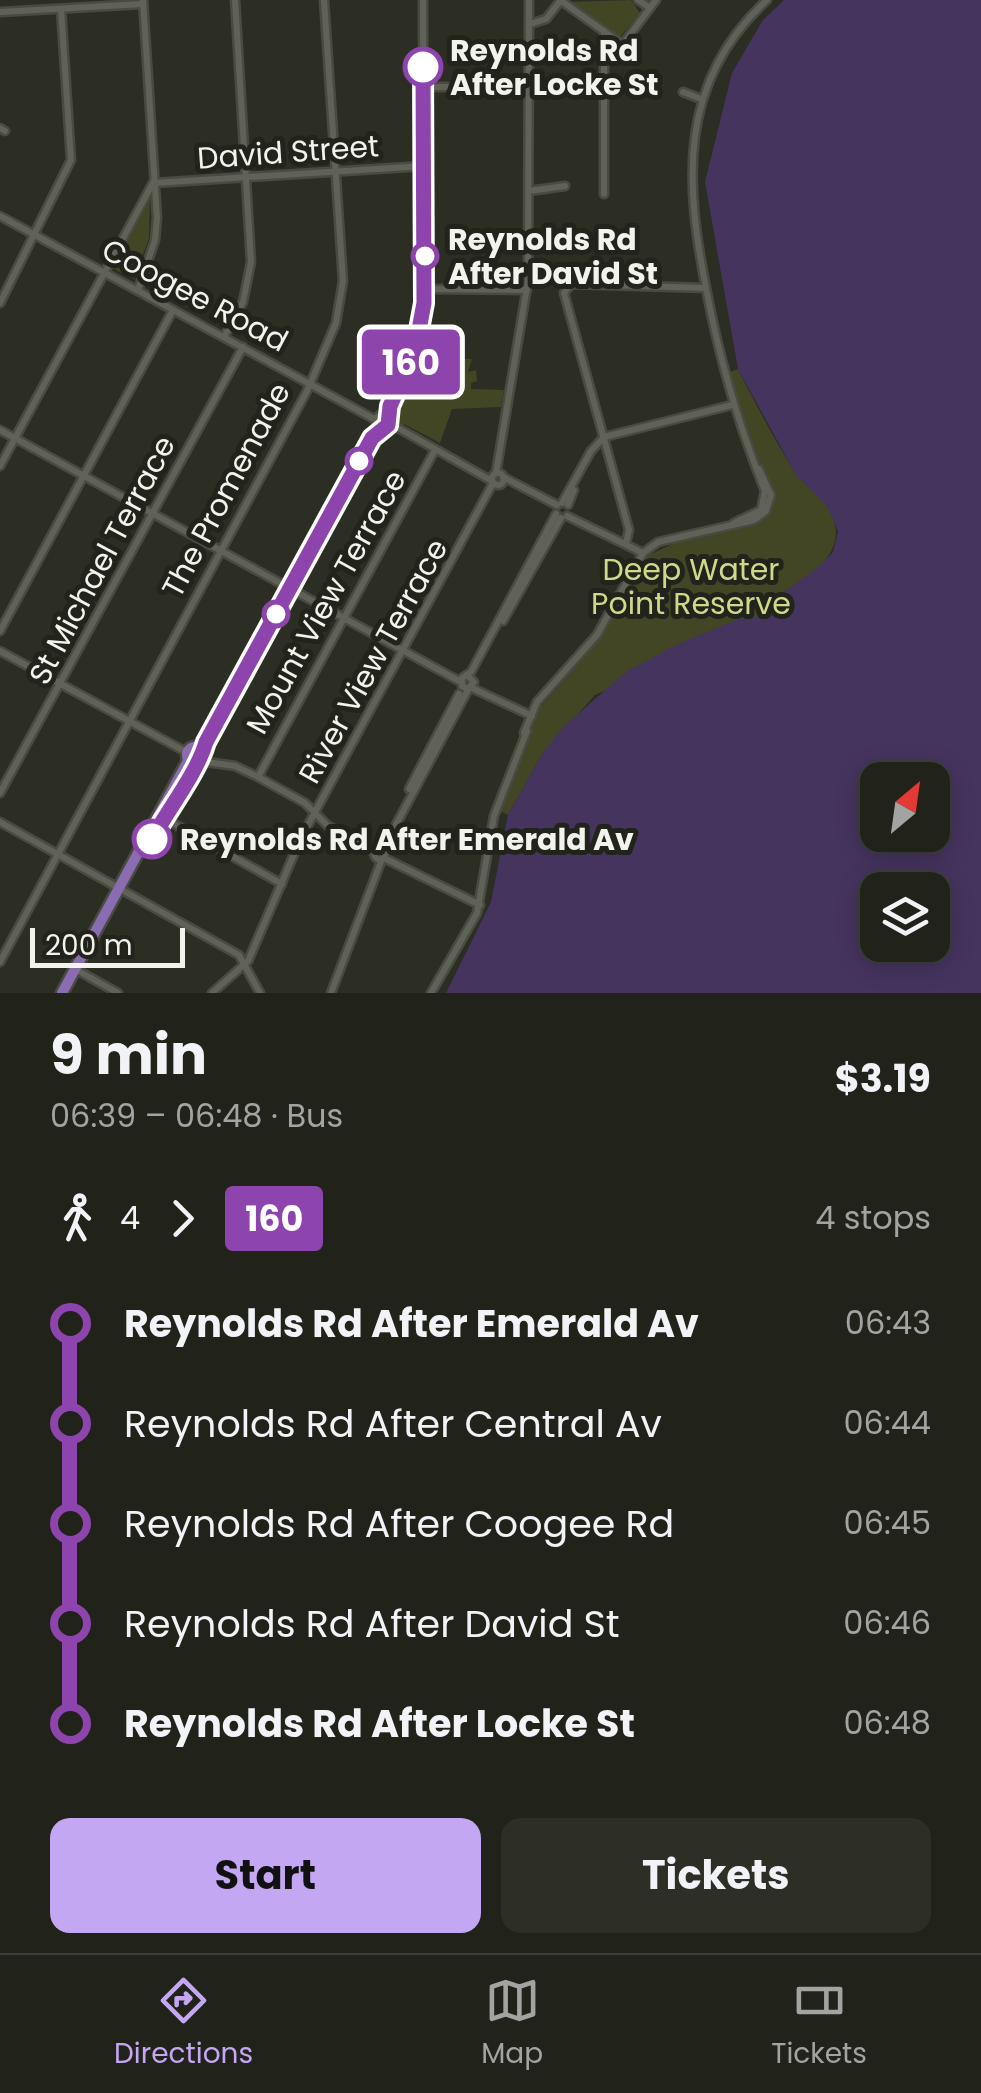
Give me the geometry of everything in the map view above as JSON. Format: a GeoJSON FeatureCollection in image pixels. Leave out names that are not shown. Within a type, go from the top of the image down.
{"type":"FeatureCollection","features":[{"type":"Feature","properties":{"kind":"main road"},"geometry":{"type":"LineString","coordinates":[[64,993],[301,564]]}},
{"type":"Feature","properties":{"kind":"street"},"geometry":{"type":"LineString","coordinates":[[224,336],[243,302],[251,262],[235,0]]}},
{"type":"Feature","properties":{"kind":"street","name":"The Promenade"},"geometry":{"type":"LineString","coordinates":[[0,962],[222,550],[336,323],[342,297],[324,0]]}},
{"type":"Feature","properties":{"kind":"street"},"geometry":{"type":"LineString","coordinates":[[301,564],[390,406],[415,351],[425,289],[423,0]]}},
{"type":"Feature","properties":{"kind":"street"},"geometry":{"type":"LineString","coordinates":[[498,479],[527,290],[529,0]]}},
{"type":"Feature","properties":{"kind":"street"},"geometry":{"type":"LineString","coordinates":[[530,24],[546,19],[560,0],[626,47],[656,0]]}},
{"type":"Feature","properties":{"kind":"street"},"geometry":{"type":"LineString","coordinates":[[638,0],[650,8]]}},
{"type":"Feature","properties":{"kind":"street"},"geometry":{"type":"LineString","coordinates":[[432,993],[478,904],[494,816],[524,733],[542,698],[586,652],[642,554],[658,542],[754,520],[770,504],[768,481],[758,468],[732,404],[690,196],[701,100],[712,72],[767,0]]}},
{"type":"Feature","properties":{"kind":"street"},"geometry":{"type":"LineString","coordinates":[[0,12],[143,2],[155,240],[138,290]]}},
{"type":"Feature","properties":{"kind":"street"},"geometry":{"type":"LineString","coordinates":[[0,303],[72,160],[62,9]]}},
{"type":"Feature","properties":{"kind":"street"},"geometry":{"type":"LineString","coordinates":[[604,33],[604,194]]}},
{"type":"Feature","properties":{"kind":"street"},"geometry":{"type":"LineString","coordinates":[[424,88],[529,87]]}},
{"type":"Feature","properties":{"kind":"street"},"geometry":{"type":"LineString","coordinates":[[683,92],[701,100]]}},
{"type":"Feature","properties":{"kind":"street","name":"David Street"},"geometry":{"type":"LineString","coordinates":[[154,182],[424,166]]}},
{"type":"Feature","properties":{"kind":"street"},"geometry":{"type":"LineString","coordinates":[[0,466],[154,182]]}},
{"type":"Feature","properties":{"kind":"street"},"geometry":{"type":"LineString","coordinates":[[529,191],[565,186]]}},
{"type":"Feature","properties":{"kind":"street","name":"Coogee Road"},"geometry":{"type":"LineString","coordinates":[[0,216],[477,472],[516,485],[642,554]]}},
{"type":"Feature","properties":{"kind":"street"},"geometry":{"type":"LineString","coordinates":[[626,543],[629,530],[612,460],[603,442],[564,293],[566,287],[706,288]]}},
{"type":"Feature","properties":{"kind":"street"},"geometry":{"type":"LineString","coordinates":[[425,289],[527,290]]}},
{"type":"Feature","properties":{"kind":"street"},"geometry":{"type":"LineString","coordinates":[[0,632],[173,310]]}},
{"type":"Feature","properties":{"kind":"street","name":"St Michael Terrace"},"geometry":{"type":"LineString","coordinates":[[0,793],[243,347]]}},
{"type":"Feature","properties":{"kind":"street"},"geometry":{"type":"LineString","coordinates":[[332,993],[380,854],[588,455],[603,442],[641,428],[732,404]]}},
{"type":"Feature","properties":{"kind":"street"},"geometry":{"type":"LineString","coordinates":[[0,430],[531,716]]}},
{"type":"Feature","properties":{"kind":"street","name":"Mount View Terrace"},"geometry":{"type":"LineString","coordinates":[[258,777],[436,450]]}},
{"type":"Feature","properties":{"kind":"street","name":"River View Terrace"},"geometry":{"type":"LineString","coordinates":[[212,993],[246,964],[316,813],[498,479]]}},
{"type":"Feature","properties":{"kind":"street"},"geometry":{"type":"LineString","coordinates":[[0,651],[195,755],[258,777],[316,813],[326,826],[478,904]]}},
{"type":"Feature","properties":{"kind":"street"},"geometry":{"type":"LineString","coordinates":[[161,817],[282,884]]}},
{"type":"Feature","properties":{"kind":"street"},"geometry":{"type":"LineString","coordinates":[[0,822],[240,954],[260,993]]}},
{"type":"Feature","properties":{"kind":"street"},"geometry":{"type":"LineString","coordinates":[[77,970],[118,993]]}},
{"type":"Feature","properties":{"kind":"green space"},"geometry":{"type":"Polygon","coordinates":[[[631,0],[640,13],[620,37],[567,2],[631,0]]]}},
{"type":"Feature","properties":{"kind":"green space"},"geometry":{"type":"Polygon","coordinates":[[[150,200],[149,238],[134,279],[112,268],[150,200]]]}},
{"type":"Feature","properties":{"kind":"green space"},"geometry":{"type":"Polygon","coordinates":[[[413,357],[472,359],[468,372],[476,370],[477,381],[471,383],[471,389],[504,390],[501,407],[452,409],[440,443],[404,424],[400,431],[387,417],[413,357]]]}},
{"type":"Feature","properties":{"kind":"green space","name":"Deep Water Point Reserve"},"geometry":{"type":"Polygon","coordinates":[[[738,369],[795,472],[827,506],[834,521],[833,547],[817,569],[779,594],[769,618],[595,695],[543,753],[508,815],[498,810],[537,711],[593,647],[645,557],[681,540],[749,524],[769,505],[769,487],[725,374],[738,369]]]}},
{"type":"Feature","properties":{"kind":"shaded area"},"geometry":{"type":"Polygon","coordinates":[[[784,0],[981,0],[981,993],[446,993],[491,902],[508,815],[543,753],[563,727],[627,671],[680,643],[739,619],[772,616],[766,605],[833,552],[838,531],[827,506],[796,475],[738,369],[705,182],[732,73],[763,20],[784,0]]]}},
{"type":"Feature","properties":{"kind":"bus line","name":"160"},"geometry":{"type":"LineString","coordinates":[[152,839],[188,773],[200,762],[224,708],[372,438],[388,425],[390,406],[413,357],[425,289],[423,67]]}},
{"type":"Feature","properties":{"kind":"place","name":"Reynolds Rd After Locke St"},"geometry":{"type":"Point","coordinates":[423,67]}},
{"type":"Feature","properties":{"kind":"place","name":"Reynolds Rd After David St"},"geometry":{"type":"Point","coordinates":[425,256]}},
{"type":"Feature","properties":{"kind":"place","name":"Reynolds Rd After Emerald Av"},"geometry":{"type":"Point","coordinates":[152,839]}}]}
